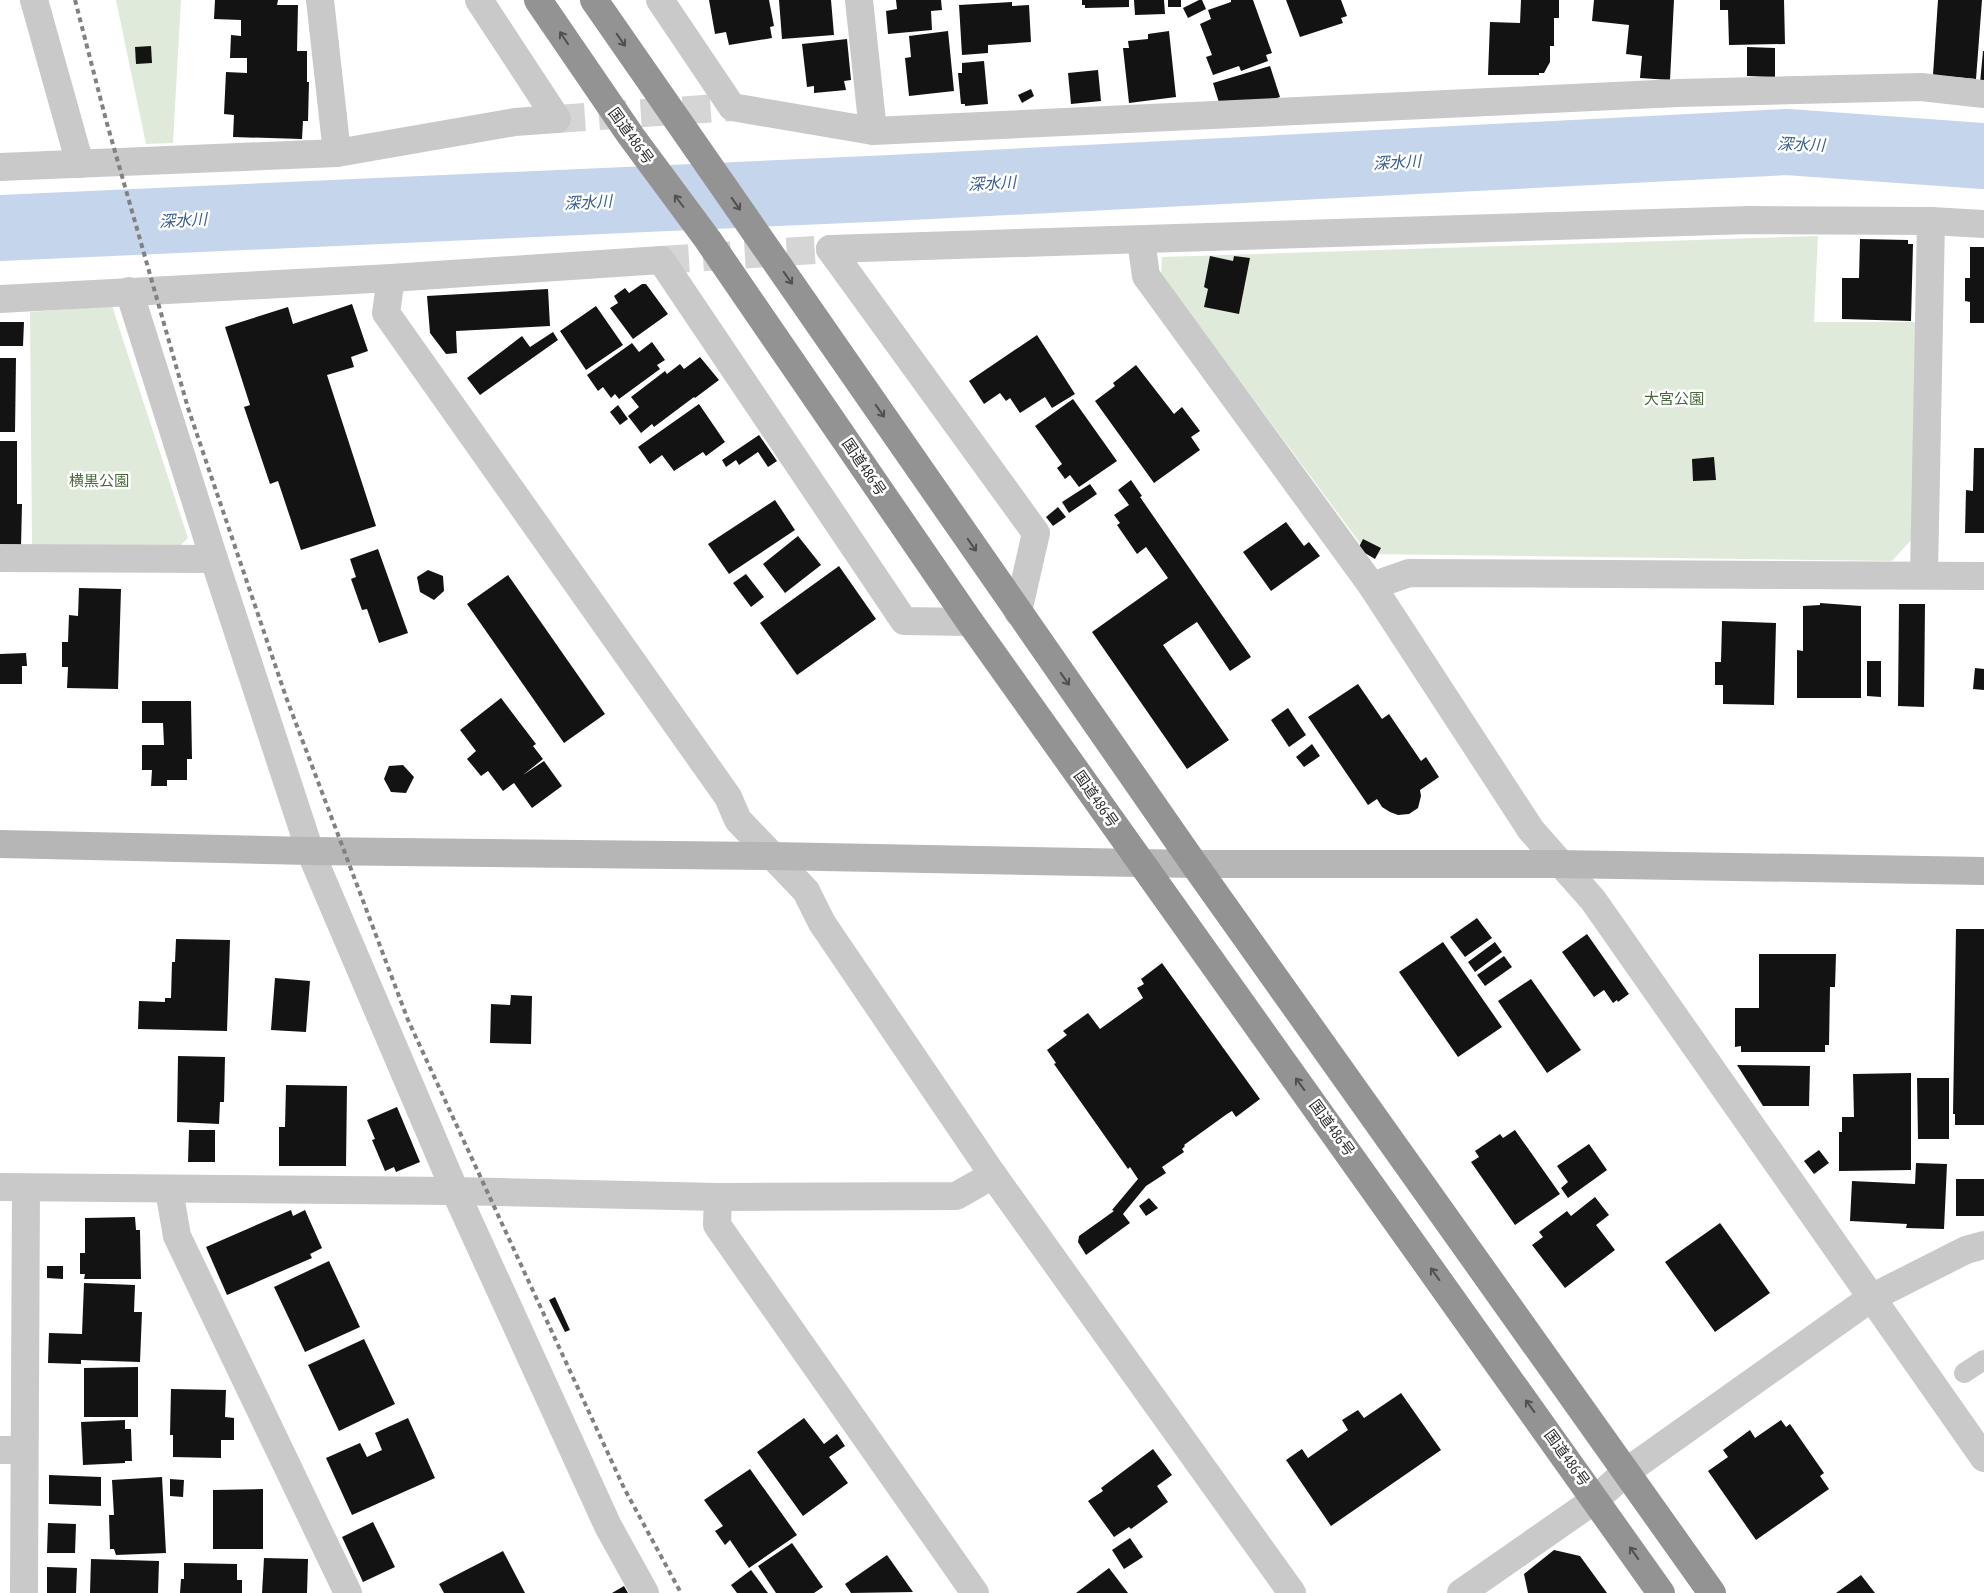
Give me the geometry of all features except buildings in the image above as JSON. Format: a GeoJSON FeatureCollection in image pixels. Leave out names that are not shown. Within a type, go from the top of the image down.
{"type":"FeatureCollection","features":[{"type":"Feature","properties":{"kind":"highway","name":"国道486号"},"geometry":{"type":"LineString","coordinates":[[538,0],[631,136],[708,240],[970,622],[1596,1499],[1661,1593]]}},
{"type":"Feature","properties":{"kind":"highway"},"geometry":{"type":"LineString","coordinates":[[594,0],[1194,864],[1712,1593]]}},
{"type":"Feature","properties":{"kind":"street"},"geometry":{"type":"LineString","coordinates":[[34,0],[80,164]]}},
{"type":"Feature","properties":{"kind":"street"},"geometry":{"type":"LineString","coordinates":[[320,0],[337,153]]}},
{"type":"Feature","properties":{"kind":"street"},"geometry":{"type":"LineString","coordinates":[[0,167],[337,153],[515,122],[556,119],[479,0]]}},
{"type":"Feature","properties":{"kind":"street"},"geometry":{"type":"LineString","coordinates":[[660,0],[732,107],[873,131],[1678,93],[1921,87],[1984,94]]}},
{"type":"Feature","properties":{"kind":"street"},"geometry":{"type":"LineString","coordinates":[[859,0],[873,131]]}},
{"type":"Feature","properties":{"kind":"street"},"geometry":{"type":"LineString","coordinates":[[1018,612],[1036,533],[830,249],[1750,220],[1931,221],[1984,224]]}},
{"type":"Feature","properties":{"kind":"street"},"geometry":{"type":"LineString","coordinates":[[1924,575],[1931,221]]}},
{"type":"Feature","properties":{"kind":"street"},"geometry":{"type":"LineString","coordinates":[[1140,240],[1146,276],[1372,586],[1531,830],[1559,864],[1593,900],[1871,1298],[1981,1449]]}},
{"type":"Feature","properties":{"kind":"street"},"geometry":{"type":"LineString","coordinates":[[0,299],[391,278],[661,260],[904,621],[970,622]]}},
{"type":"Feature","properties":{"kind":"street"},"geometry":{"type":"LineString","coordinates":[[391,278],[386,313],[728,797],[738,820],[806,892],[822,923],[992,1174],[1292,1593]]}},
{"type":"Feature","properties":{"kind":"street"},"geometry":{"type":"LineString","coordinates":[[129,291],[214,559],[310,851],[455,1191],[608,1526],[645,1593]]}},
{"type":"Feature","properties":{"kind":"street"},"geometry":{"type":"LineString","coordinates":[[0,558],[214,559]]}},
{"type":"Feature","properties":{"kind":"street"},"geometry":{"type":"LineString","coordinates":[[1372,586],[1409,573],[1984,576]]}},
{"type":"Feature","properties":{"kind":"street"},"geometry":{"type":"LineString","coordinates":[[0,844],[310,851],[771,856],[1194,864],[1559,864],[1984,871]]}},
{"type":"Feature","properties":{"kind":"street"},"geometry":{"type":"LineString","coordinates":[[24,1593],[12,1450],[13,1188],[455,1191],[718,1197],[956,1196],[992,1174]]}},
{"type":"Feature","properties":{"kind":"street"},"geometry":{"type":"LineString","coordinates":[[169,1190],[177,1236],[348,1593]]}},
{"type":"Feature","properties":{"kind":"street"},"geometry":{"type":"LineString","coordinates":[[718,1197],[718,1225],[975,1593]]}},
{"type":"Feature","properties":{"kind":"street"},"geometry":{"type":"LineString","coordinates":[[1461,1593],[1596,1499],[1626,1472],[1871,1298],[1966,1250],[1984,1245]]}},
{"type":"Feature","properties":{"kind":"lane"},"geometry":{"type":"LineString","coordinates":[[1964,1373],[1984,1360]]}},
{"type":"Feature","properties":{"kind":"green space"},"geometry":{"type":"Polygon","coordinates":[[[116,0],[181,0],[173,143],[146,144],[116,0]]]}},
{"type":"Feature","properties":{"kind":"green space","name":"大宮公園"},"geometry":{"type":"Polygon","coordinates":[[[1818,236],[1814,322],[1917,322],[1913,538],[1892,561],[1368,554],[1161,274],[1162,257],[1818,236]]]}},
{"type":"Feature","properties":{"kind":"green space","name":"横黒公園"},"geometry":{"type":"Polygon","coordinates":[[[112,306],[188,538],[171,554],[32,547],[30,312],[112,306]]]}},
{"type":"Feature","properties":{"kind":"waterway","name":"深水川"},"geometry":{"type":"LineString","coordinates":[[0,228],[891,188],[1787,142],[1984,156]]}},
{"type":"Feature","properties":{"kind":"tunnel"},"geometry":{"type":"LineString","coordinates":[[557,119],[732,107]]}},
{"type":"Feature","properties":{"kind":"tunnel"},"geometry":{"type":"LineString","coordinates":[[661,260],[830,249]]}},
{"type":"Feature","properties":{"kind":"railway"},"geometry":{"type":"LineString","coordinates":[[75,0],[106,120],[188,408],[286,697],[408,1020],[624,1488],[681,1593]]}}]}
